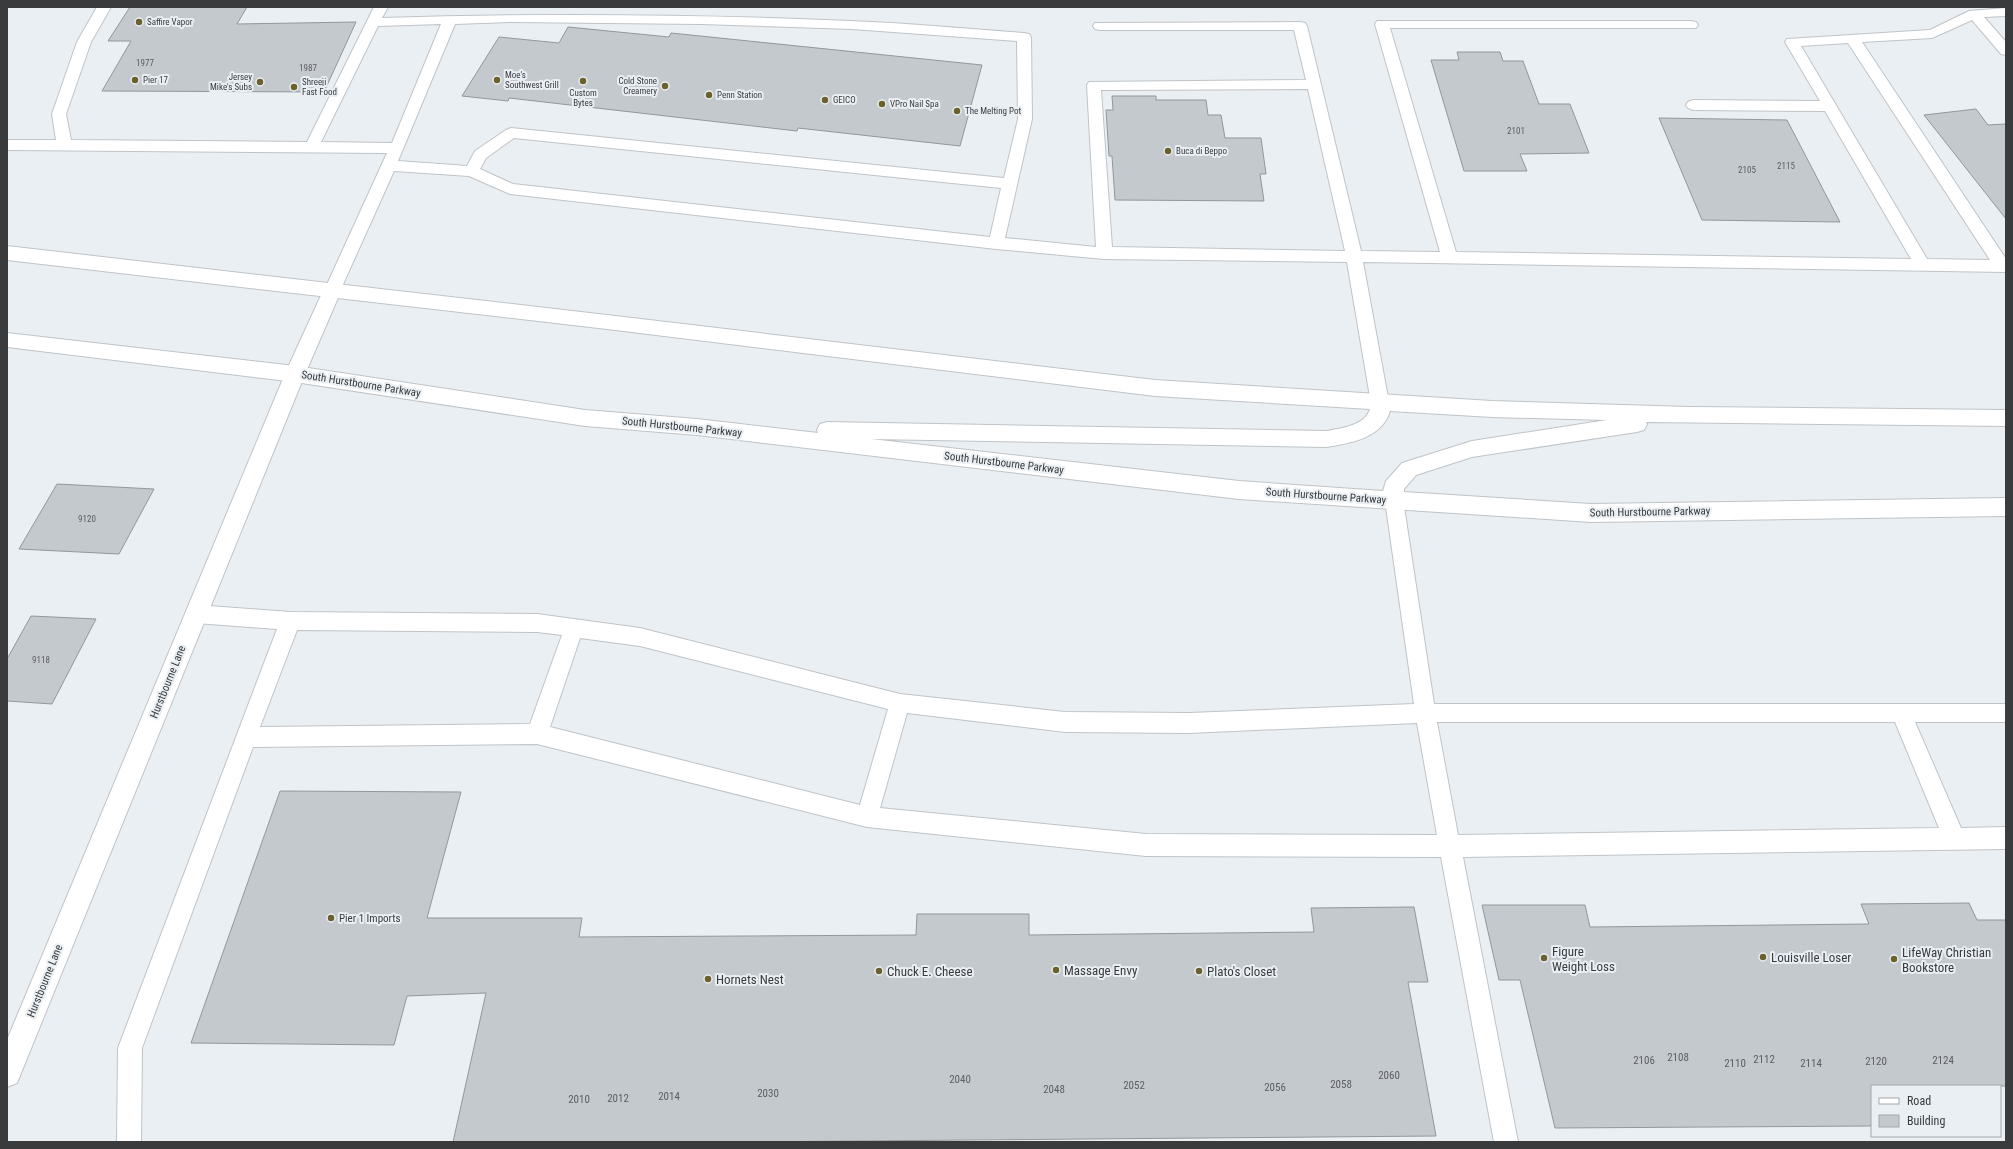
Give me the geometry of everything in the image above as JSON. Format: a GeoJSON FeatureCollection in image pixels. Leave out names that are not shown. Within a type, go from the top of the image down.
{"type":"FeatureCollection","features":[{"type":"Feature","properties":{"kind":"main road"},"geometry":{"type":"LineString","coordinates":[[7,253],[103,263],[332,292],[607,322],[1155,388],[1492,409],[1689,415],[2006,418]]}},
{"type":"Feature","properties":{"kind":"main road","name":"Hurstbourne Lane"},"geometry":{"type":"LineString","coordinates":[[7,1073],[295,374],[332,292]]}},
{"type":"Feature","properties":{"kind":"main road","name":"South Hurstbourne Parkway"},"geometry":{"type":"LineString","coordinates":[[7,340],[295,374],[585,418],[697,427],[1239,490],[1590,513],[2006,507]]}},
{"type":"Feature","properties":{"kind":"main road"},"geometry":{"type":"LineString","coordinates":[[697,427],[1327,439],[1359,431],[1371,424],[1378,415],[1380,403]]}},
{"type":"Feature","properties":{"kind":"main road"},"geometry":{"type":"LineString","coordinates":[[1394,500],[1393,487],[1409,469],[1472,449],[1689,415]]}},
{"type":"Feature","properties":{"kind":"lane"},"geometry":{"type":"LineString","coordinates":[[64,145],[59,114],[84,42],[104,7]]}},
{"type":"Feature","properties":{"kind":"lane"},"geometry":{"type":"LineString","coordinates":[[311,148],[381,7]]}},
{"type":"Feature","properties":{"kind":"lane"},"geometry":{"type":"LineString","coordinates":[[1922,264],[1792,42],[1932,34],[1974,14],[2006,12]]}},
{"type":"Feature","properties":{"kind":"lane"},"geometry":{"type":"LineString","coordinates":[[1974,14],[2006,51]]}},
{"type":"Feature","properties":{"kind":"lane"},"geometry":{"type":"LineString","coordinates":[[374,22],[511,18],[701,20],[852,25],[1024,37],[1025,119],[996,244]]}},
{"type":"Feature","properties":{"kind":"lane"},"geometry":{"type":"LineString","coordinates":[[332,292],[397,148],[449,21]]}},
{"type":"Feature","properties":{"kind":"lane"},"geometry":{"type":"LineString","coordinates":[[1449,256],[1382,24],[1691,25]]}},
{"type":"Feature","properties":{"kind":"lane"},"geometry":{"type":"LineString","coordinates":[[1100,26],[1300,26],[1354,255],[1380,403]]}},
{"type":"Feature","properties":{"kind":"lane"},"geometry":{"type":"LineString","coordinates":[[1852,38],[2004,266]]}},
{"type":"Feature","properties":{"kind":"lane"},"geometry":{"type":"LineString","coordinates":[[1104,253],[1094,85],[1313,84]]}},
{"type":"Feature","properties":{"kind":"lane"},"geometry":{"type":"LineString","coordinates":[[1693,105],[1829,106]]}},
{"type":"Feature","properties":{"kind":"lane"},"geometry":{"type":"LineString","coordinates":[[471,171],[480,155],[511,133],[1010,184]]}},
{"type":"Feature","properties":{"kind":"lane"},"geometry":{"type":"LineString","coordinates":[[7,146],[64,145],[397,148]]}},
{"type":"Feature","properties":{"kind":"lane"},"geometry":{"type":"LineString","coordinates":[[389,166],[471,171],[510,189],[996,244],[1104,253],[1449,256],[2004,266]]}},
{"type":"Feature","properties":{"kind":"lane"},"geometry":{"type":"LineString","coordinates":[[1394,500],[1425,714],[1506,1142]]}},
{"type":"Feature","properties":{"kind":"lane"},"geometry":{"type":"LineString","coordinates":[[196,614],[290,621],[537,623],[640,637],[900,703],[1065,722],[1189,723],[1425,714],[2006,713]]}},
{"type":"Feature","properties":{"kind":"lane"},"geometry":{"type":"LineString","coordinates":[[129,1142],[130,1048],[290,621]]}},
{"type":"Feature","properties":{"kind":"lane"},"geometry":{"type":"LineString","coordinates":[[537,734],[574,628]]}},
{"type":"Feature","properties":{"kind":"lane"},"geometry":{"type":"LineString","coordinates":[[867,817],[900,703]]}},
{"type":"Feature","properties":{"kind":"lane"},"geometry":{"type":"LineString","coordinates":[[1901,713],[1954,838]]}},
{"type":"Feature","properties":{"kind":"lane"},"geometry":{"type":"LineString","coordinates":[[247,737],[537,734],[867,817],[1146,845],[1449,846],[2006,838]]}},
{"type":"Feature","properties":{"kind":"building"},"geometry":{"type":"Polygon","coordinates":[[[130,7],[247,7],[237,24],[356,22],[324,92],[102,91],[131,41],[108,41],[130,7]]]}},
{"type":"Feature","properties":{"kind":"building"},"geometry":{"type":"Polygon","coordinates":[[[568,27],[669,37],[671,33],[982,65],[960,146],[798,128],[797,131],[509,98],[508,101],[462,96],[499,37],[559,43],[568,27]]]}},
{"type":"Feature","properties":{"kind":"building"},"geometry":{"type":"Polygon","coordinates":[[[1457,52],[1500,52],[1503,61],[1523,61],[1539,104],[1570,104],[1589,153],[1520,154],[1527,171],[1464,171],[1431,60],[1459,60],[1457,52]]]}},
{"type":"Feature","properties":{"kind":"building","name":"Buca di Beppo"},"geometry":{"type":"Polygon","coordinates":[[[1112,96],[1156,96],[1156,100],[1206,100],[1208,115],[1221,115],[1225,138],[1261,138],[1266,174],[1260,174],[1264,201],[1115,200],[1112,156],[1109,156],[1106,110],[1113,110],[1112,96]]]}},
{"type":"Feature","properties":{"kind":"building"},"geometry":{"type":"Polygon","coordinates":[[[1976,109],[1988,125],[2006,124],[2006,219],[1924,115],[1976,109]]]}},
{"type":"Feature","properties":{"kind":"building"},"geometry":{"type":"Polygon","coordinates":[[[1659,118],[1787,120],[1840,222],[1702,220],[1659,118]]]}},
{"type":"Feature","properties":{"kind":"building"},"geometry":{"type":"Polygon","coordinates":[[[57,484],[154,489],[119,554],[19,549],[57,484]]]}},
{"type":"Feature","properties":{"kind":"building"},"geometry":{"type":"Polygon","coordinates":[[[31,616],[96,619],[52,704],[7,701],[7,659],[31,616]]]}},
{"type":"Feature","properties":{"kind":"building"},"geometry":{"type":"Polygon","coordinates":[[[280,791],[461,792],[427,918],[582,918],[579,937],[916,935],[917,914],[1029,914],[1029,935],[1314,932],[1311,908],[1414,907],[1428,982],[1408,982],[1436,1136],[738,1142],[453,1142],[486,993],[407,996],[394,1045],[191,1043],[280,791]]]}},
{"type":"Feature","properties":{"kind":"building"},"geometry":{"type":"Polygon","coordinates":[[[1969,903],[1977,920],[2006,920],[2006,1086],[1871,1085],[1871,1126],[1555,1128],[1520,980],[1499,980],[1482,905],[1585,905],[1590,927],[1869,924],[1861,904],[1969,903]]]}},
{"type":"Feature","properties":{"kind":"place","name":"Saffire Vapor"},"geometry":{"type":"Point","coordinates":[139,22]}},
{"type":"Feature","properties":{"kind":"place","name":"Pier 17"},"geometry":{"type":"Point","coordinates":[135,80]}},
{"type":"Feature","properties":{"kind":"place","name":"Moe's Southwest Grill"},"geometry":{"type":"Point","coordinates":[497,80]}},
{"type":"Feature","properties":{"kind":"place","name":"Custom Bytes"},"geometry":{"type":"Point","coordinates":[583,81]}},
{"type":"Feature","properties":{"kind":"place","name":"Jersey Mike's Subs"},"geometry":{"type":"Point","coordinates":[260,82]}},
{"type":"Feature","properties":{"kind":"place","name":"Cold Stone Creamery"},"geometry":{"type":"Point","coordinates":[665,86]}},
{"type":"Feature","properties":{"kind":"place","name":"Shreeji Fast Food"},"geometry":{"type":"Point","coordinates":[294,87]}},
{"type":"Feature","properties":{"kind":"place","name":"Penn Station"},"geometry":{"type":"Point","coordinates":[709,95]}},
{"type":"Feature","properties":{"kind":"place","name":"GEICO"},"geometry":{"type":"Point","coordinates":[825,100]}},
{"type":"Feature","properties":{"kind":"place","name":"VPro Nail Spa"},"geometry":{"type":"Point","coordinates":[882,104]}},
{"type":"Feature","properties":{"kind":"place","name":"The Melting Pot"},"geometry":{"type":"Point","coordinates":[957,111]}},
{"type":"Feature","properties":{"kind":"place","name":"Buca di Beppo"},"geometry":{"type":"Point","coordinates":[1168,151]}},
{"type":"Feature","properties":{"kind":"place","name":"Pier 1 Imports"},"geometry":{"type":"Point","coordinates":[331,918]}},
{"type":"Feature","properties":{"kind":"place","name":"Louisville Loser"},"geometry":{"type":"Point","coordinates":[1763,957]}},
{"type":"Feature","properties":{"kind":"place","name":"Figure Weight Loss"},"geometry":{"type":"Point","coordinates":[1544,958]}},
{"type":"Feature","properties":{"kind":"place","name":"LifeWay Christian Bookstore"},"geometry":{"type":"Point","coordinates":[1894,959]}},
{"type":"Feature","properties":{"kind":"place","name":"Massage Envy"},"geometry":{"type":"Point","coordinates":[1056,970]}},
{"type":"Feature","properties":{"kind":"place","name":"Chuck E. Cheese"},"geometry":{"type":"Point","coordinates":[879,971]}},
{"type":"Feature","properties":{"kind":"place","name":"Plato's Closet"},"geometry":{"type":"Point","coordinates":[1199,971]}},
{"type":"Feature","properties":{"kind":"place","name":"Hornets Nest"},"geometry":{"type":"Point","coordinates":[708,979]}}]}
